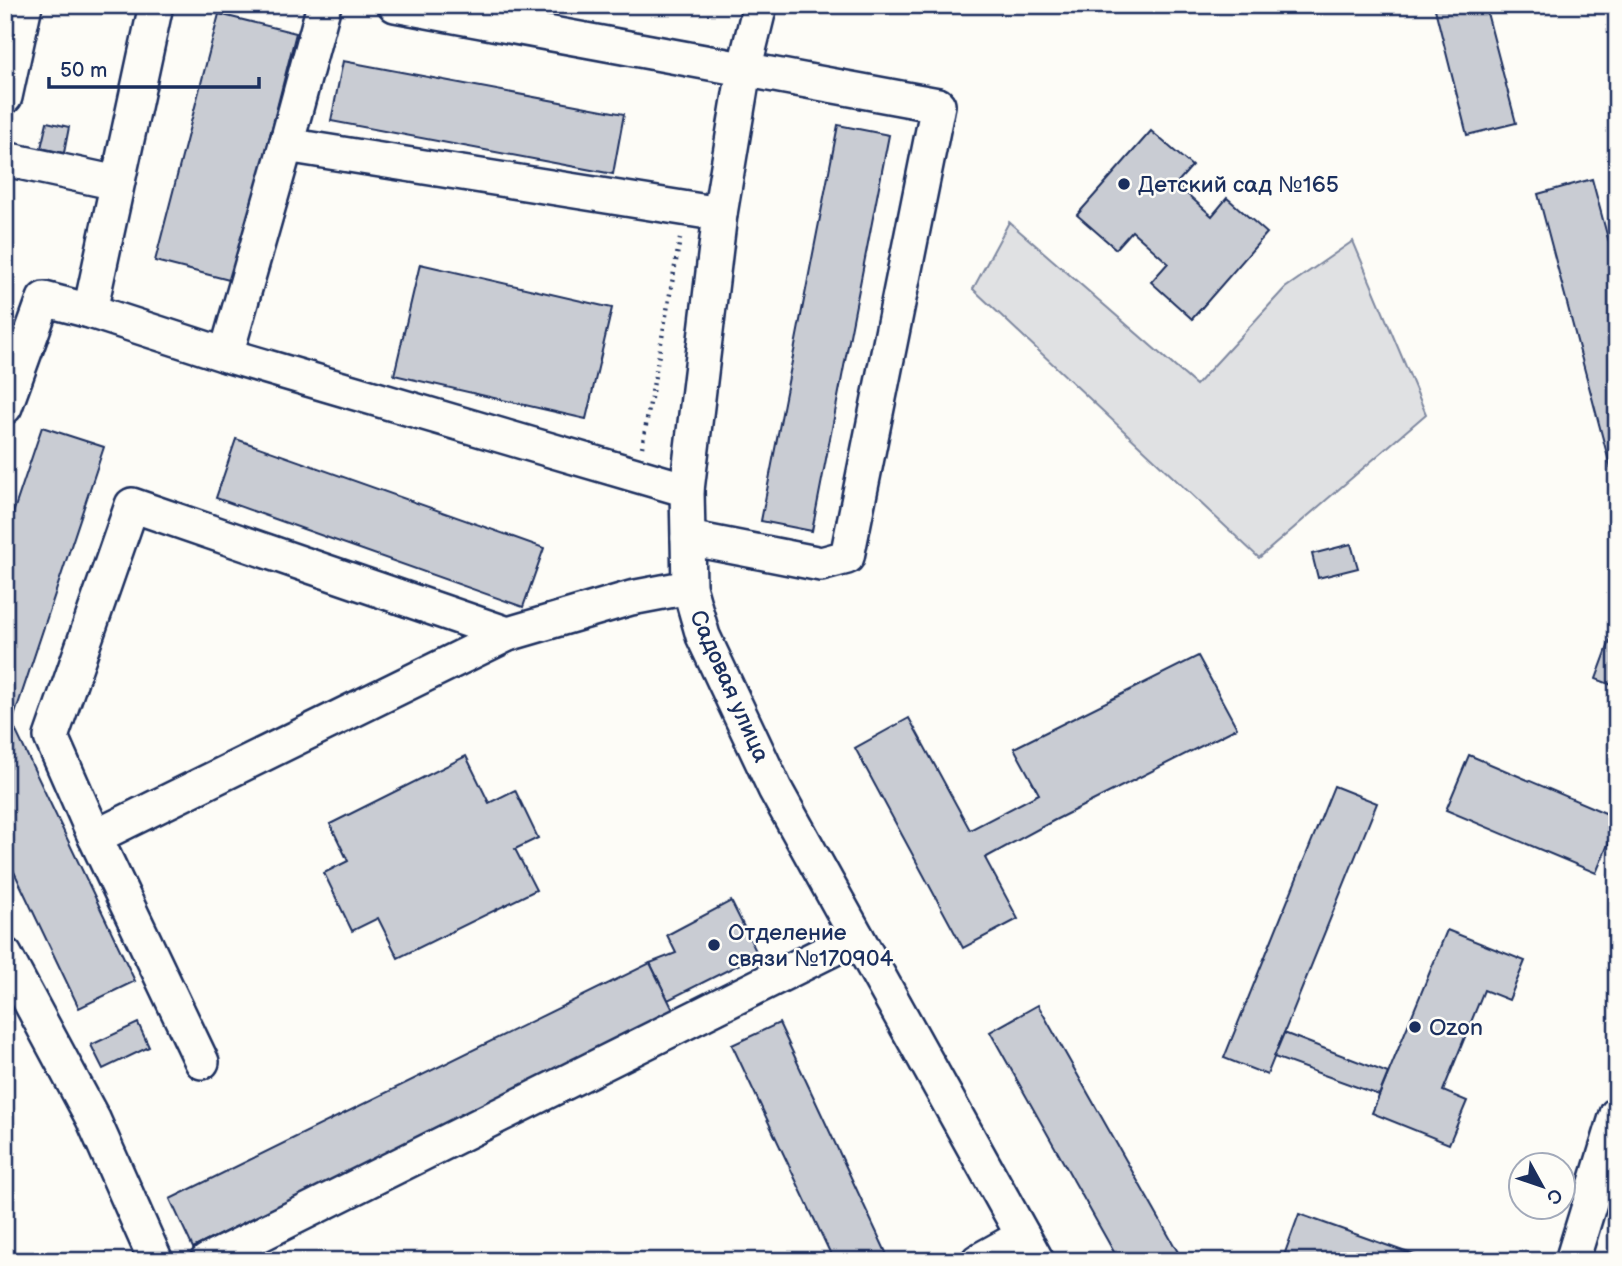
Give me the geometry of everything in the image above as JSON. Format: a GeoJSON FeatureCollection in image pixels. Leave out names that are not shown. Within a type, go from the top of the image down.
{"type":"FeatureCollection","features":[{"type":"Feature","properties":{"kind":"street"},"geometry":{"type":"LineString","coordinates":[[5,97],[25,5]]}},
{"type":"Feature","properties":{"kind":"street"},"geometry":{"type":"LineString","coordinates":[[90,311],[156,5]]}},
{"type":"Feature","properties":{"kind":"street"},"geometry":{"type":"LineString","coordinates":[[226,355],[324,5]]}},
{"type":"Feature","properties":{"kind":"street"},"geometry":{"type":"LineString","coordinates":[[395,5],[937,105],[847,557],[821,564],[688,538]]}},
{"type":"Feature","properties":{"kind":"street","name":"Садовая улица"},"geometry":{"type":"LineString","coordinates":[[760,5],[744,70],[720,214],[687,490],[689,587],[703,636],[775,789],[1030,1248]]}},
{"type":"Feature","properties":{"kind":"street"},"geometry":{"type":"LineString","coordinates":[[286,145],[720,214]]}},
{"type":"Feature","properties":{"kind":"street"},"geometry":{"type":"LineString","coordinates":[[5,159],[117,183]]}},
{"type":"Feature","properties":{"kind":"street"},"geometry":{"type":"LineString","coordinates":[[5,407],[44,299],[687,490]]}},
{"type":"Feature","properties":{"kind":"street"},"geometry":{"type":"LineString","coordinates":[[202,1062],[51,737],[132,505],[508,634]]}},
{"type":"Feature","properties":{"kind":"street"},"geometry":{"type":"LineString","coordinates":[[96,837],[508,634],[631,598],[689,587]]}},
{"type":"Feature","properties":{"kind":"street"},"geometry":{"type":"LineString","coordinates":[[207,1261],[857,937]]}},
{"type":"Feature","properties":{"kind":"street"},"geometry":{"type":"LineString","coordinates":[[5,955],[93,1119],[156,1261]]}},
{"type":"Feature","properties":{"kind":"street"},"geometry":{"type":"LineString","coordinates":[[1572,1261],[1617,1114]]}},
{"type":"Feature","properties":{"kind":"street"},"geometry":{"type":"LineString","coordinates":[[978,1261],[1030,1248]]}},
{"type":"Feature","properties":{"kind":"path"},"geometry":{"type":"LineString","coordinates":[[637,476],[685,209]]}},
{"type":"Feature","properties":{"kind":"shaded area"},"geometry":{"type":"Polygon","coordinates":[[[1009,222],[1196,385],[1285,288],[1353,241],[1426,414],[1259,558],[973,289],[1009,222]]]}},
{"type":"Feature","properties":{"kind":"building"},"geometry":{"type":"Polygon","coordinates":[[[1434,5],[1485,5],[1516,123],[1467,135],[1434,5]]]}},
{"type":"Feature","properties":{"kind":"building"},"geometry":{"type":"Polygon","coordinates":[[[219,14],[296,33],[233,281],[155,261],[219,14]]]}},
{"type":"Feature","properties":{"kind":"building"},"geometry":{"type":"Polygon","coordinates":[[[343,61],[624,114],[613,174],[331,121],[343,61]]]}},
{"type":"Feature","properties":{"kind":"building"},"geometry":{"type":"Polygon","coordinates":[[[47,122],[69,127],[64,153],[41,148],[47,122]]]}},
{"type":"Feature","properties":{"kind":"building"},"geometry":{"type":"Polygon","coordinates":[[[838,125],[889,135],[812,531],[761,521],[838,125]]]}},
{"type":"Feature","properties":{"kind":"building"},"geometry":{"type":"Polygon","coordinates":[[[1151,131],[1192,166],[1176,184],[1212,216],[1227,198],[1267,233],[1192,319],[1151,282],[1168,263],[1132,231],[1116,249],[1077,215],[1151,131]]]}},
{"type":"Feature","properties":{"kind":"building"},"geometry":{"type":"Polygon","coordinates":[[[1592,179],[1617,272],[1617,471],[1612,473],[1538,194],[1592,179]]]}},
{"type":"Feature","properties":{"kind":"building"},"geometry":{"type":"Polygon","coordinates":[[[420,264],[612,308],[586,419],[394,375],[420,264]]]}},
{"type":"Feature","properties":{"kind":"building"},"geometry":{"type":"Polygon","coordinates":[[[42,427],[104,447],[12,723],[135,981],[79,1008],[5,853],[5,537],[42,427]]]}},
{"type":"Feature","properties":{"kind":"building"},"geometry":{"type":"Polygon","coordinates":[[[236,439],[544,548],[523,607],[216,498],[236,439]]]}},
{"type":"Feature","properties":{"kind":"building"},"geometry":{"type":"Polygon","coordinates":[[[1351,544],[1358,568],[1318,578],[1312,554],[1351,544]]]}},
{"type":"Feature","properties":{"kind":"building"},"geometry":{"type":"Polygon","coordinates":[[[1617,622],[1617,687],[1596,679],[1617,622]]]}},
{"type":"Feature","properties":{"kind":"building"},"geometry":{"type":"Polygon","coordinates":[[[1198,656],[1237,728],[985,858],[1018,919],[963,948],[855,748],[909,718],[970,830],[1039,794],[1014,748],[1198,656]]]}},
{"type":"Feature","properties":{"kind":"building"},"geometry":{"type":"Polygon","coordinates":[[[1469,755],[1617,818],[1596,873],[1446,810],[1469,755]]]}},
{"type":"Feature","properties":{"kind":"building"},"geometry":{"type":"Polygon","coordinates":[[[466,756],[489,803],[515,790],[538,838],[515,849],[536,890],[398,958],[378,918],[352,931],[324,873],[348,861],[330,824],[466,756]]]}},
{"type":"Feature","properties":{"kind":"building"},"geometry":{"type":"Polygon","coordinates":[[[1334,786],[1377,803],[1267,1075],[1224,1058],[1334,786]]]}},
{"type":"Feature","properties":{"kind":"building"},"geometry":{"type":"Polygon","coordinates":[[[731,901],[758,955],[668,1000],[650,963],[676,953],[667,935],[731,901]]]}},
{"type":"Feature","properties":{"kind":"building"},"geometry":{"type":"Polygon","coordinates":[[[1447,930],[1525,961],[1509,1000],[1484,990],[1443,1091],[1467,1101],[1449,1144],[1372,1113],[1447,930]]]}},
{"type":"Feature","properties":{"kind":"building"},"geometry":{"type":"Polygon","coordinates":[[[650,963],[674,1012],[193,1248],[170,1199],[650,963]]]}},
{"type":"Feature","properties":{"kind":"building"},"geometry":{"type":"Polygon","coordinates":[[[1038,1005],[1183,1261],[1119,1261],[990,1032],[1038,1005]]]}},
{"type":"Feature","properties":{"kind":"building"},"geometry":{"type":"Polygon","coordinates":[[[138,1023],[149,1047],[103,1069],[91,1045],[138,1023]]]}},
{"type":"Feature","properties":{"kind":"building"},"geometry":{"type":"Polygon","coordinates":[[[779,1023],[890,1261],[834,1261],[732,1045],[779,1023]]]}},
{"type":"Feature","properties":{"kind":"building"},"geometry":{"type":"Polygon","coordinates":[[[1284,1033],[1388,1073],[1379,1095],[1274,1057],[1284,1033]]]}},
{"type":"Feature","properties":{"kind":"building"},"geometry":{"type":"Polygon","coordinates":[[[1299,1214],[1431,1261],[1282,1261],[1299,1214]]]}},
{"type":"Feature","properties":{"kind":"place","name":"Детский сад №165"},"geometry":{"type":"Point","coordinates":[1124,184]}},
{"type":"Feature","properties":{"kind":"place","name":"Отделение связи №170904"},"geometry":{"type":"Point","coordinates":[714,945]}},
{"type":"Feature","properties":{"kind":"place","name":"Ozon"},"geometry":{"type":"Point","coordinates":[1415,1027]}}]}
